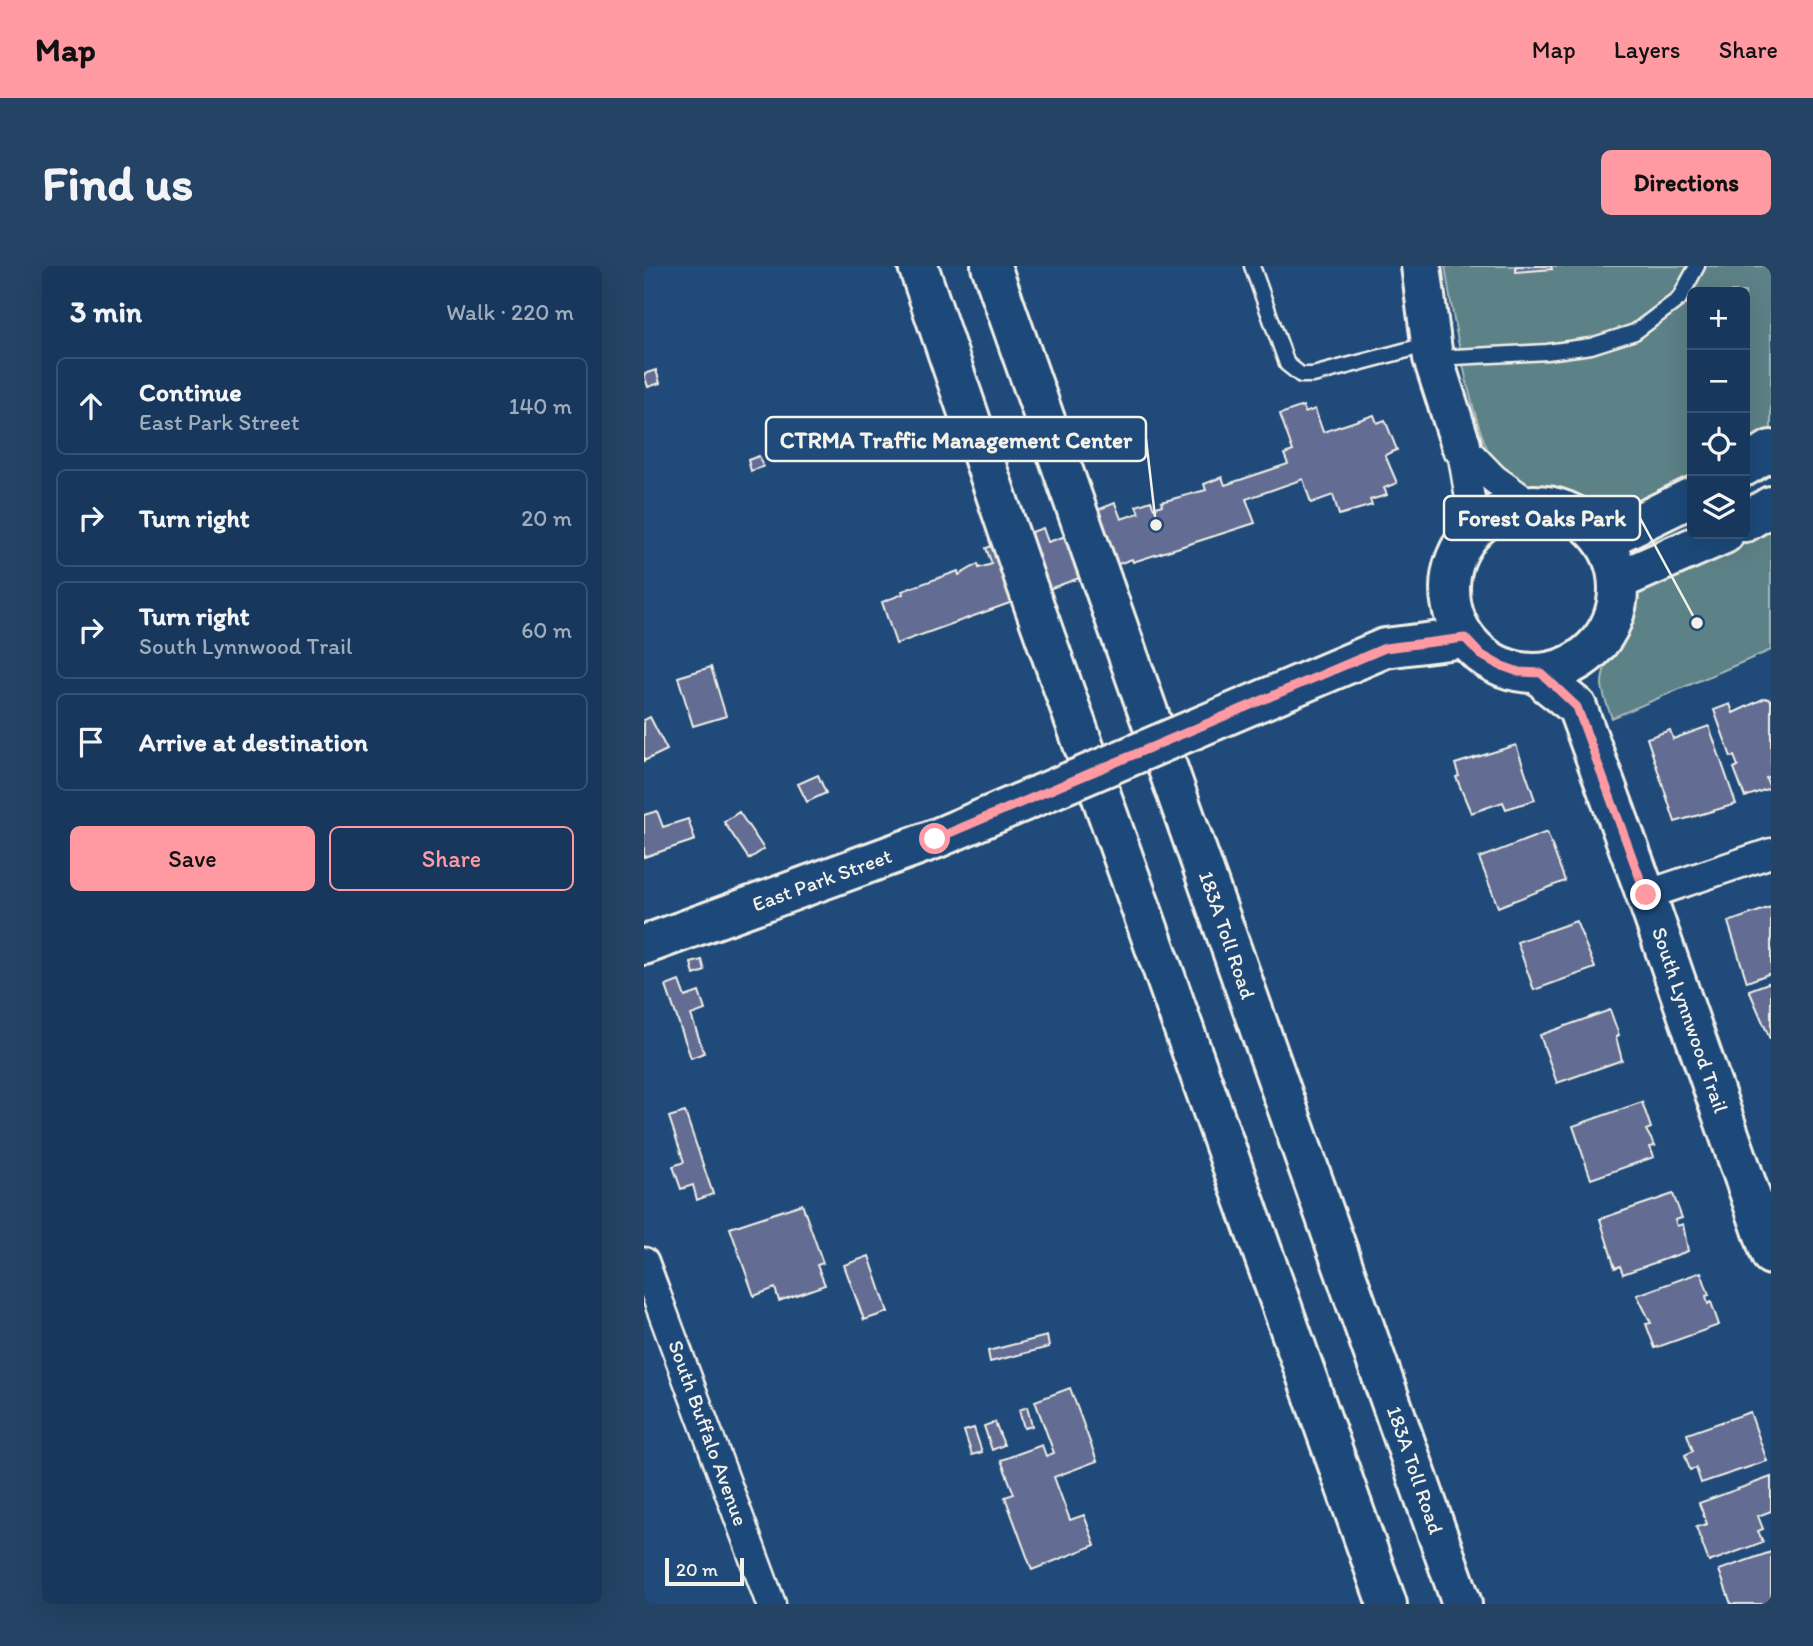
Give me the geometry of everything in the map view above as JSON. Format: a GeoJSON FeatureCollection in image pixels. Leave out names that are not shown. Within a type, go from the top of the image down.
{"type":"FeatureCollection","features":[{"type":"Feature","properties":{"kind":"main road"},"geometry":{"type":"LineString","coordinates":[[918,266],[1011,539],[1387,1604]]}},
{"type":"Feature","properties":{"kind":"main road","name":"183A Toll Road"},"geometry":{"type":"LineString","coordinates":[[991,266],[1462,1604]]}},
{"type":"Feature","properties":{"kind":"main road"},"geometry":{"type":"LineString","coordinates":[[1421,266],[1432,351],[1461,445]]}},
{"type":"Feature","properties":{"kind":"main road"},"geometry":{"type":"LineString","coordinates":[[1750,463],[1771,450]]}},
{"type":"Feature","properties":{"kind":"main road"},"geometry":{"type":"LineString","coordinates":[[1604,540],[1687,499]]}},
{"type":"Feature","properties":{"kind":"main road"},"geometry":{"type":"LineString","coordinates":[[1529,504],[1571,512],[1590,524],[1604,540],[1614,560],[1619,580],[1618,602],[1612,623],[1600,642],[1584,657],[1564,668],[1541,673],[1519,672],[1480,654],[1465,638],[1454,615],[1449,590],[1452,568],[1461,547],[1475,528],[1499,511],[1529,504]]}},
{"type":"Feature","properties":{"kind":"main road"},"geometry":{"type":"LineString","coordinates":[[1750,519],[1771,506]]}},
{"type":"Feature","properties":{"kind":"main road"},"geometry":{"type":"LineString","coordinates":[[1619,580],[1713,539]]}},
{"type":"Feature","properties":{"kind":"main road","name":"East Park Street"},"geometry":{"type":"LineString","coordinates":[[1371,654],[1449,590]]}},
{"type":"Feature","properties":{"kind":"main road","name":"East Park Street"},"geometry":{"type":"LineString","coordinates":[[644,945],[935,839],[1371,654],[1465,638]]}},
{"type":"Feature","properties":{"kind":"main road"},"geometry":{"type":"LineString","coordinates":[[1577,707],[1587,673],[1584,657]]}},
{"type":"Feature","properties":{"kind":"main road","name":"South Lynnwood Trail"},"geometry":{"type":"LineString","coordinates":[[1541,673],[1577,707],[1646,895],[1770,1251]]}},
{"type":"Feature","properties":{"kind":"street"},"geometry":{"type":"LineString","coordinates":[[1461,445],[1494,479],[1529,504]]}},
{"type":"Feature","properties":{"kind":"street"},"geometry":{"type":"LineString","coordinates":[[1461,445],[1475,528]]}},
{"type":"Feature","properties":{"kind":"street"},"geometry":{"type":"LineString","coordinates":[[1646,895],[1771,853]]}},
{"type":"Feature","properties":{"kind":"street","name":"South Buffalo Avenue"},"geometry":{"type":"LineString","coordinates":[[644,1262],[771,1604]]}},
{"type":"Feature","properties":{"kind":"lane"},"geometry":{"type":"LineString","coordinates":[[1252,266],[1287,364],[1301,375],[1313,376],[1432,351],[1547,352],[1591,346],[1635,332],[1679,299],[1697,266]]}},
{"type":"Feature","properties":{"kind":"green space"},"geometry":{"type":"Polygon","coordinates":[[[1445,266],[1771,266],[1771,431],[1750,447],[1750,287],[1687,287],[1687,487],[1653,507],[1620,515],[1604,511],[1562,491],[1534,487],[1517,481],[1501,471],[1491,457],[1482,434],[1465,374],[1445,266]]]}},
{"type":"Feature","properties":{"kind":"green space"},"geometry":{"type":"Polygon","coordinates":[[[1771,517],[1771,650],[1612,718],[1603,693],[1603,676],[1617,635],[1641,586],[1730,539],[1750,539],[1750,528],[1771,517]]]}},
{"type":"Feature","properties":{"kind":"building"},"geometry":{"type":"Polygon","coordinates":[[[1516,266],[1551,266],[1552,269],[1516,272],[1516,266]]]}},
{"type":"Feature","properties":{"kind":"building"},"geometry":{"type":"Polygon","coordinates":[[[656,370],[660,383],[648,387],[644,374],[656,370]]]}},
{"type":"Feature","properties":{"kind":"building"},"geometry":{"type":"Polygon","coordinates":[[[1303,406],[1305,413],[1315,409],[1323,432],[1374,415],[1377,423],[1385,420],[1397,450],[1385,455],[1397,483],[1384,488],[1387,495],[1370,500],[1372,505],[1339,515],[1333,495],[1311,503],[1303,479],[1246,499],[1255,523],[1133,562],[1132,559],[896,644],[882,602],[903,594],[902,591],[958,571],[959,575],[978,564],[979,568],[992,564],[986,548],[1043,528],[1048,542],[1066,536],[1062,524],[1115,503],[1121,519],[1139,513],[1136,506],[1151,501],[1154,508],[1162,505],[1161,502],[1206,490],[1204,484],[1222,477],[1225,485],[1288,464],[1284,454],[1293,451],[1280,414],[1303,406]]]}},
{"type":"Feature","properties":{"kind":"building"},"geometry":{"type":"Polygon","coordinates":[[[759,456],[763,467],[751,471],[748,460],[759,456]]]}},
{"type":"Feature","properties":{"kind":"building"},"geometry":{"type":"Polygon","coordinates":[[[711,667],[726,716],[693,726],[678,677],[711,667]]]}},
{"type":"Feature","properties":{"kind":"building"},"geometry":{"type":"Polygon","coordinates":[[[1765,698],[1771,700],[1771,776],[1766,778],[1770,788],[1745,797],[1734,768],[1738,766],[1734,756],[1731,757],[1714,710],[1730,704],[1733,713],[1765,698]]]}},
{"type":"Feature","properties":{"kind":"building"},"geometry":{"type":"Polygon","coordinates":[[[650,717],[667,750],[644,761],[644,720],[650,717]]]}},
{"type":"Feature","properties":{"kind":"building"},"geometry":{"type":"Polygon","coordinates":[[[1709,726],[1736,804],[1675,822],[1647,738],[1670,730],[1673,739],[1709,726]]]}},
{"type":"Feature","properties":{"kind":"building"},"geometry":{"type":"Polygon","coordinates":[[[1516,745],[1535,800],[1506,809],[1503,802],[1471,813],[1456,777],[1459,776],[1455,764],[1516,745]]]}},
{"type":"Feature","properties":{"kind":"building"},"geometry":{"type":"Polygon","coordinates":[[[818,775],[826,793],[807,802],[798,784],[818,775]]]}},
{"type":"Feature","properties":{"kind":"building"},"geometry":{"type":"Polygon","coordinates":[[[657,811],[663,827],[688,819],[695,840],[644,857],[644,815],[657,811]]]}},
{"type":"Feature","properties":{"kind":"building"},"geometry":{"type":"Polygon","coordinates":[[[739,812],[764,849],[749,859],[724,822],[739,812]]]}},
{"type":"Feature","properties":{"kind":"building"},"geometry":{"type":"Polygon","coordinates":[[[1547,832],[1565,881],[1498,907],[1479,858],[1547,832]]]}},
{"type":"Feature","properties":{"kind":"building"},"geometry":{"type":"Polygon","coordinates":[[[1771,907],[1771,973],[1747,982],[1728,922],[1771,907]]]}},
{"type":"Feature","properties":{"kind":"building"},"geometry":{"type":"Polygon","coordinates":[[[1576,921],[1595,968],[1534,990],[1517,942],[1576,921]]]}},
{"type":"Feature","properties":{"kind":"building"},"geometry":{"type":"Polygon","coordinates":[[[702,960],[705,971],[694,975],[691,963],[702,960]]]}},
{"type":"Feature","properties":{"kind":"building"},"geometry":{"type":"Polygon","coordinates":[[[679,981],[685,997],[699,992],[705,1010],[691,1015],[704,1053],[691,1058],[666,986],[679,981]]]}},
{"type":"Feature","properties":{"kind":"building"},"geometry":{"type":"Polygon","coordinates":[[[1771,982],[1771,1039],[1770,1039],[1749,990],[1771,982]]]}},
{"type":"Feature","properties":{"kind":"building"},"geometry":{"type":"Polygon","coordinates":[[[1610,1010],[1619,1035],[1616,1037],[1622,1060],[1557,1083],[1540,1035],[1610,1010]]]}},
{"type":"Feature","properties":{"kind":"building"},"geometry":{"type":"Polygon","coordinates":[[[1642,1102],[1651,1128],[1646,1130],[1655,1146],[1650,1147],[1654,1157],[1591,1179],[1573,1126],[1642,1102]]]}},
{"type":"Feature","properties":{"kind":"building"},"geometry":{"type":"Polygon","coordinates":[[[685,1112],[713,1194],[697,1200],[693,1185],[681,1189],[673,1166],[684,1162],[669,1117],[685,1112]]]}},
{"type":"Feature","properties":{"kind":"building"},"geometry":{"type":"Polygon","coordinates":[[[1673,1194],[1682,1218],[1675,1220],[1677,1226],[1683,1224],[1688,1251],[1623,1274],[1620,1266],[1615,1268],[1600,1219],[1673,1194]]]}},
{"type":"Feature","properties":{"kind":"building"},"geometry":{"type":"Polygon","coordinates":[[[802,1204],[823,1263],[817,1265],[825,1285],[779,1301],[775,1288],[754,1296],[730,1228],[802,1204]]]}},
{"type":"Feature","properties":{"kind":"building"},"geometry":{"type":"Polygon","coordinates":[[[869,1256],[888,1312],[864,1320],[844,1265],[869,1256]]]}},
{"type":"Feature","properties":{"kind":"building"},"geometry":{"type":"Polygon","coordinates":[[[1701,1272],[1709,1295],[1706,1296],[1708,1304],[1711,1302],[1719,1325],[1655,1348],[1646,1324],[1651,1323],[1637,1295],[1701,1272]]]}},
{"type":"Feature","properties":{"kind":"building"},"geometry":{"type":"Polygon","coordinates":[[[1047,1336],[1049,1347],[990,1362],[988,1351],[1047,1336]]]}},
{"type":"Feature","properties":{"kind":"building"},"geometry":{"type":"Polygon","coordinates":[[[1070,1388],[1097,1461],[1054,1477],[1070,1520],[1084,1515],[1095,1545],[1032,1570],[1005,1497],[1014,1494],[1001,1460],[1042,1445],[1046,1456],[1054,1453],[1035,1401],[1070,1388]]]}},
{"type":"Feature","properties":{"kind":"building"},"geometry":{"type":"Polygon","coordinates":[[[1027,1407],[1032,1426],[1024,1428],[1019,1410],[1027,1407]]]}},
{"type":"Feature","properties":{"kind":"building"},"geometry":{"type":"Polygon","coordinates":[[[1750,1412],[1767,1461],[1701,1483],[1696,1468],[1690,1470],[1685,1455],[1693,1451],[1687,1434],[1750,1412]]]}},
{"type":"Feature","properties":{"kind":"building"},"geometry":{"type":"Polygon","coordinates":[[[995,1422],[1004,1445],[992,1450],[984,1426],[995,1422]]]}},
{"type":"Feature","properties":{"kind":"building"},"geometry":{"type":"Polygon","coordinates":[[[974,1428],[982,1452],[972,1455],[964,1431],[974,1428]]]}},
{"type":"Feature","properties":{"kind":"building"},"geometry":{"type":"Polygon","coordinates":[[[1771,1477],[1771,1511],[1758,1516],[1763,1529],[1758,1531],[1763,1542],[1709,1562],[1696,1527],[1707,1524],[1699,1503],[1771,1477]]]}},
{"type":"Feature","properties":{"kind":"building"},"geometry":{"type":"Polygon","coordinates":[[[1771,1552],[1771,1604],[1731,1604],[1719,1570],[1771,1552]]]}},
{"type":"Feature","properties":{"kind":"place","name":"CTRMA Traffic Management Center"},"geometry":{"type":"Point","coordinates":[1156,525]}},
{"type":"Feature","properties":{"kind":"place","name":"Forest Oaks Park"},"geometry":{"type":"Point","coordinates":[1697,623]}},
{"type":"Feature","properties":{"kind":"route"},"geometry":{"type":"LineString","coordinates":[[935,839],[1385,648],[1465,638],[1480,654],[1499,665],[1519,672],[1541,673],[1548,684],[1577,707],[1646,895]]}}]}
